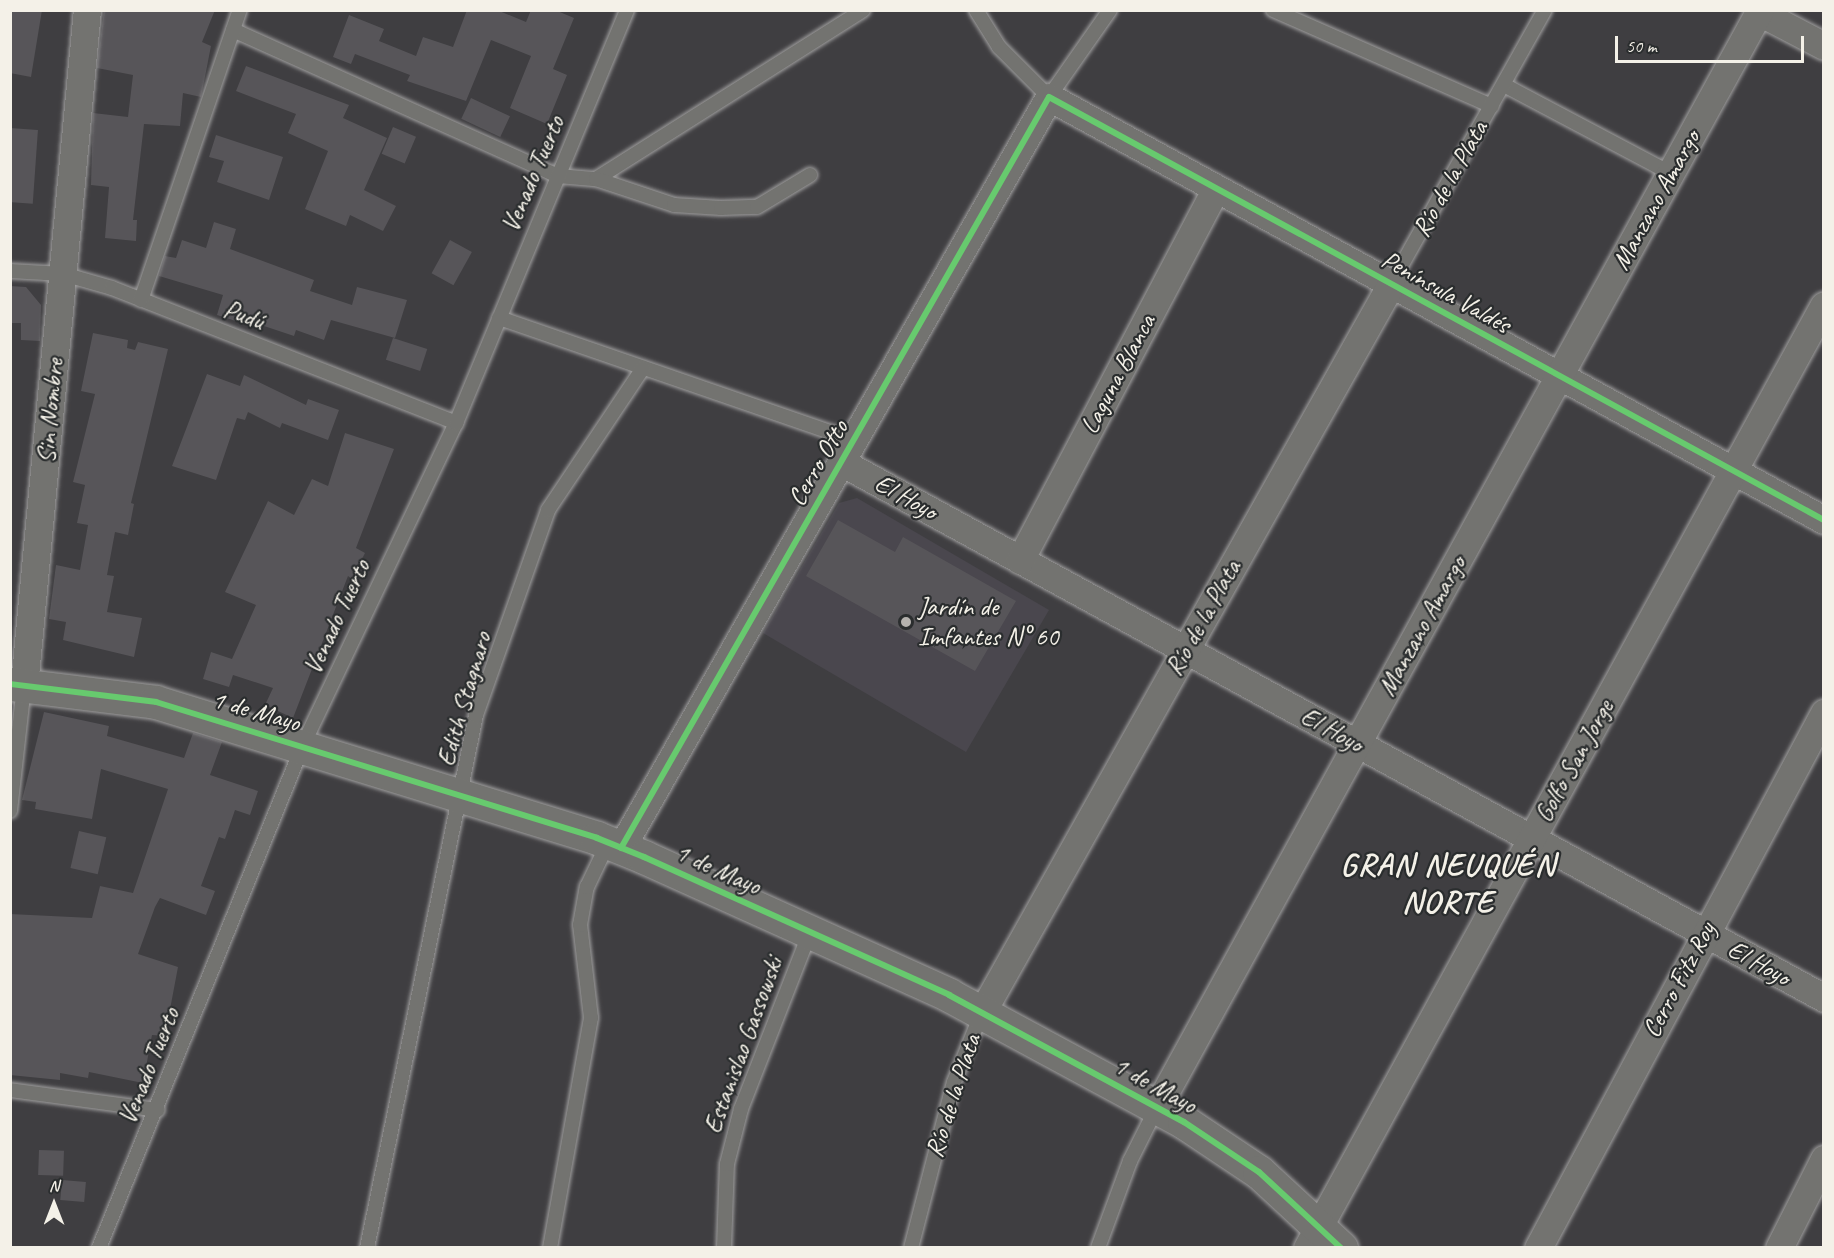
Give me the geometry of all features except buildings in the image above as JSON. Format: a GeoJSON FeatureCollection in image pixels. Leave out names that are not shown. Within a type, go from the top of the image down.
{"type":"FeatureCollection","features":[{"type":"Feature","properties":{"kind":"street","name":"Sin Nombre"},"geometry":{"type":"LineString","coordinates":[[17,685],[63,274],[87,10]]}},
{"type":"Feature","properties":{"kind":"street"},"geometry":{"type":"LineString","coordinates":[[1759,11],[1824,46]]}},
{"type":"Feature","properties":{"kind":"street","name":"Manzano Amargo"},"geometry":{"type":"LineString","coordinates":[[1157,1107],[1759,11]]}},
{"type":"Feature","properties":{"kind":"street","name":"Península Valdés"},"geometry":{"type":"LineString","coordinates":[[1049,97],[1824,520]]}},
{"type":"Feature","properties":{"kind":"street","name":"Cerro Otto"},"geometry":{"type":"LineString","coordinates":[[614,845],[847,451],[1049,97]]}},
{"type":"Feature","properties":{"kind":"street","name":"Laguna Blanca"},"geometry":{"type":"LineString","coordinates":[[1020,560],[1216,189]]}},
{"type":"Feature","properties":{"kind":"street","name":"Río de la Plata"},"geometry":{"type":"LineString","coordinates":[[982,1012],[1391,284]]}},
{"type":"Feature","properties":{"kind":"street","name":"Golfo San Jorge"},"geometry":{"type":"LineString","coordinates":[[1323,1240],[1532,838],[1824,305]]}},
{"type":"Feature","properties":{"kind":"street","name":"El Hoyo"},"geometry":{"type":"LineString","coordinates":[[847,451],[1020,560],[1824,998]]}},
{"type":"Feature","properties":{"kind":"street","name":"1 de Mayo"},"geometry":{"type":"LineString","coordinates":[[17,685],[133,697],[303,745],[614,845],[982,1012],[1157,1107],[1259,1172],[1323,1240]]}},
{"type":"Feature","properties":{"kind":"street","name":"Cerro Fitz Roy"},"geometry":{"type":"LineString","coordinates":[[1538,1248],[1704,933],[1824,713]]}},
{"type":"Feature","properties":{"kind":"street"},"geometry":{"type":"LineString","coordinates":[[1779,1248],[1824,1159]]}},
{"type":"Feature","properties":{"kind":"lane"},"geometry":{"type":"LineString","coordinates":[[141,300],[240,10]]}},
{"type":"Feature","properties":{"kind":"lane"},"geometry":{"type":"LineString","coordinates":[[596,179],[862,10]]}},
{"type":"Feature","properties":{"kind":"lane"},"geometry":{"type":"LineString","coordinates":[[976,10],[999,47],[1049,97]]}},
{"type":"Feature","properties":{"kind":"lane","name":"Cerro Otto"},"geometry":{"type":"LineString","coordinates":[[1049,97],[1110,10]]}},
{"type":"Feature","properties":{"kind":"lane"},"geometry":{"type":"LineString","coordinates":[[1273,10],[1492,106]]}},
{"type":"Feature","properties":{"kind":"lane","name":"Río de la Plata"},"geometry":{"type":"LineString","coordinates":[[1391,284],[1545,10]]}},
{"type":"Feature","properties":{"kind":"lane","name":"Venado Tuerto"},"geometry":{"type":"LineString","coordinates":[[99,1248],[158,1110],[303,745],[456,423],[623,12]]}},
{"type":"Feature","properties":{"kind":"lane"},"geometry":{"type":"LineString","coordinates":[[233,30],[558,176],[596,179],[674,205],[721,208],[757,207],[810,175]]}},
{"type":"Feature","properties":{"kind":"lane"},"geometry":{"type":"LineString","coordinates":[[1504,85],[1670,173]]}},
{"type":"Feature","properties":{"kind":"lane","name":"Pudú"},"geometry":{"type":"LineString","coordinates":[[10,271],[63,274],[141,300],[456,423]]}},
{"type":"Feature","properties":{"kind":"lane","name":"El Hoyo"},"geometry":{"type":"LineString","coordinates":[[499,318],[643,368],[847,451]]}},
{"type":"Feature","properties":{"kind":"lane","name":"Edith Stagnaro"},"geometry":{"type":"LineString","coordinates":[[367,1248],[457,796],[476,715],[548,510],[643,368]]}},
{"type":"Feature","properties":{"kind":"lane","name":"Sin Nombre"},"geometry":{"type":"LineString","coordinates":[[10,811],[17,685]]}},
{"type":"Feature","properties":{"kind":"lane"},"geometry":{"type":"LineString","coordinates":[[550,1248],[591,1018],[591,988],[579,925],[587,887],[614,845]]}},
{"type":"Feature","properties":{"kind":"lane","name":"Estanislao Gassowski"},"geometry":{"type":"LineString","coordinates":[[723,1248],[727,1164],[741,1109],[810,932]]}},
{"type":"Feature","properties":{"kind":"lane","name":"Río de la Plata"},"geometry":{"type":"LineString","coordinates":[[912,1248],[954,1082],[982,1012]]}},
{"type":"Feature","properties":{"kind":"lane"},"geometry":{"type":"LineString","coordinates":[[10,1090],[158,1110]]}},
{"type":"Feature","properties":{"kind":"lane","name":"Manzano Amargo"},"geometry":{"type":"LineString","coordinates":[[1098,1248],[1130,1161],[1157,1107]]}},
{"type":"Feature","properties":{"kind":"shaded area","name":"Jardín de Imfantes N° 60"},"geometry":{"type":"Polygon","coordinates":[[[857,498],[1049,610],[966,752],[763,633],[839,503],[857,498]]]}},
{"type":"Feature","properties":{"kind":"cycle path"},"geometry":{"type":"LineString","coordinates":[[621,848],[1049,97],[1824,520]]}},
{"type":"Feature","properties":{"kind":"cycle path"},"geometry":{"type":"LineString","coordinates":[[10,684],[156,702],[597,838],[644,857],[949,995],[1184,1122],[1259,1172],[1341,1248]]}},
{"type":"Feature","properties":{"kind":"place","name":"Jardín de Imfantes N° 60"},"geometry":{"type":"Point","coordinates":[906,622]}},
{"type":"Feature","properties":{"kind":"district","name":"GRAN NEUQUÉN NORTE"},"geometry":{"type":"Point","coordinates":[1448,884]}}]}
